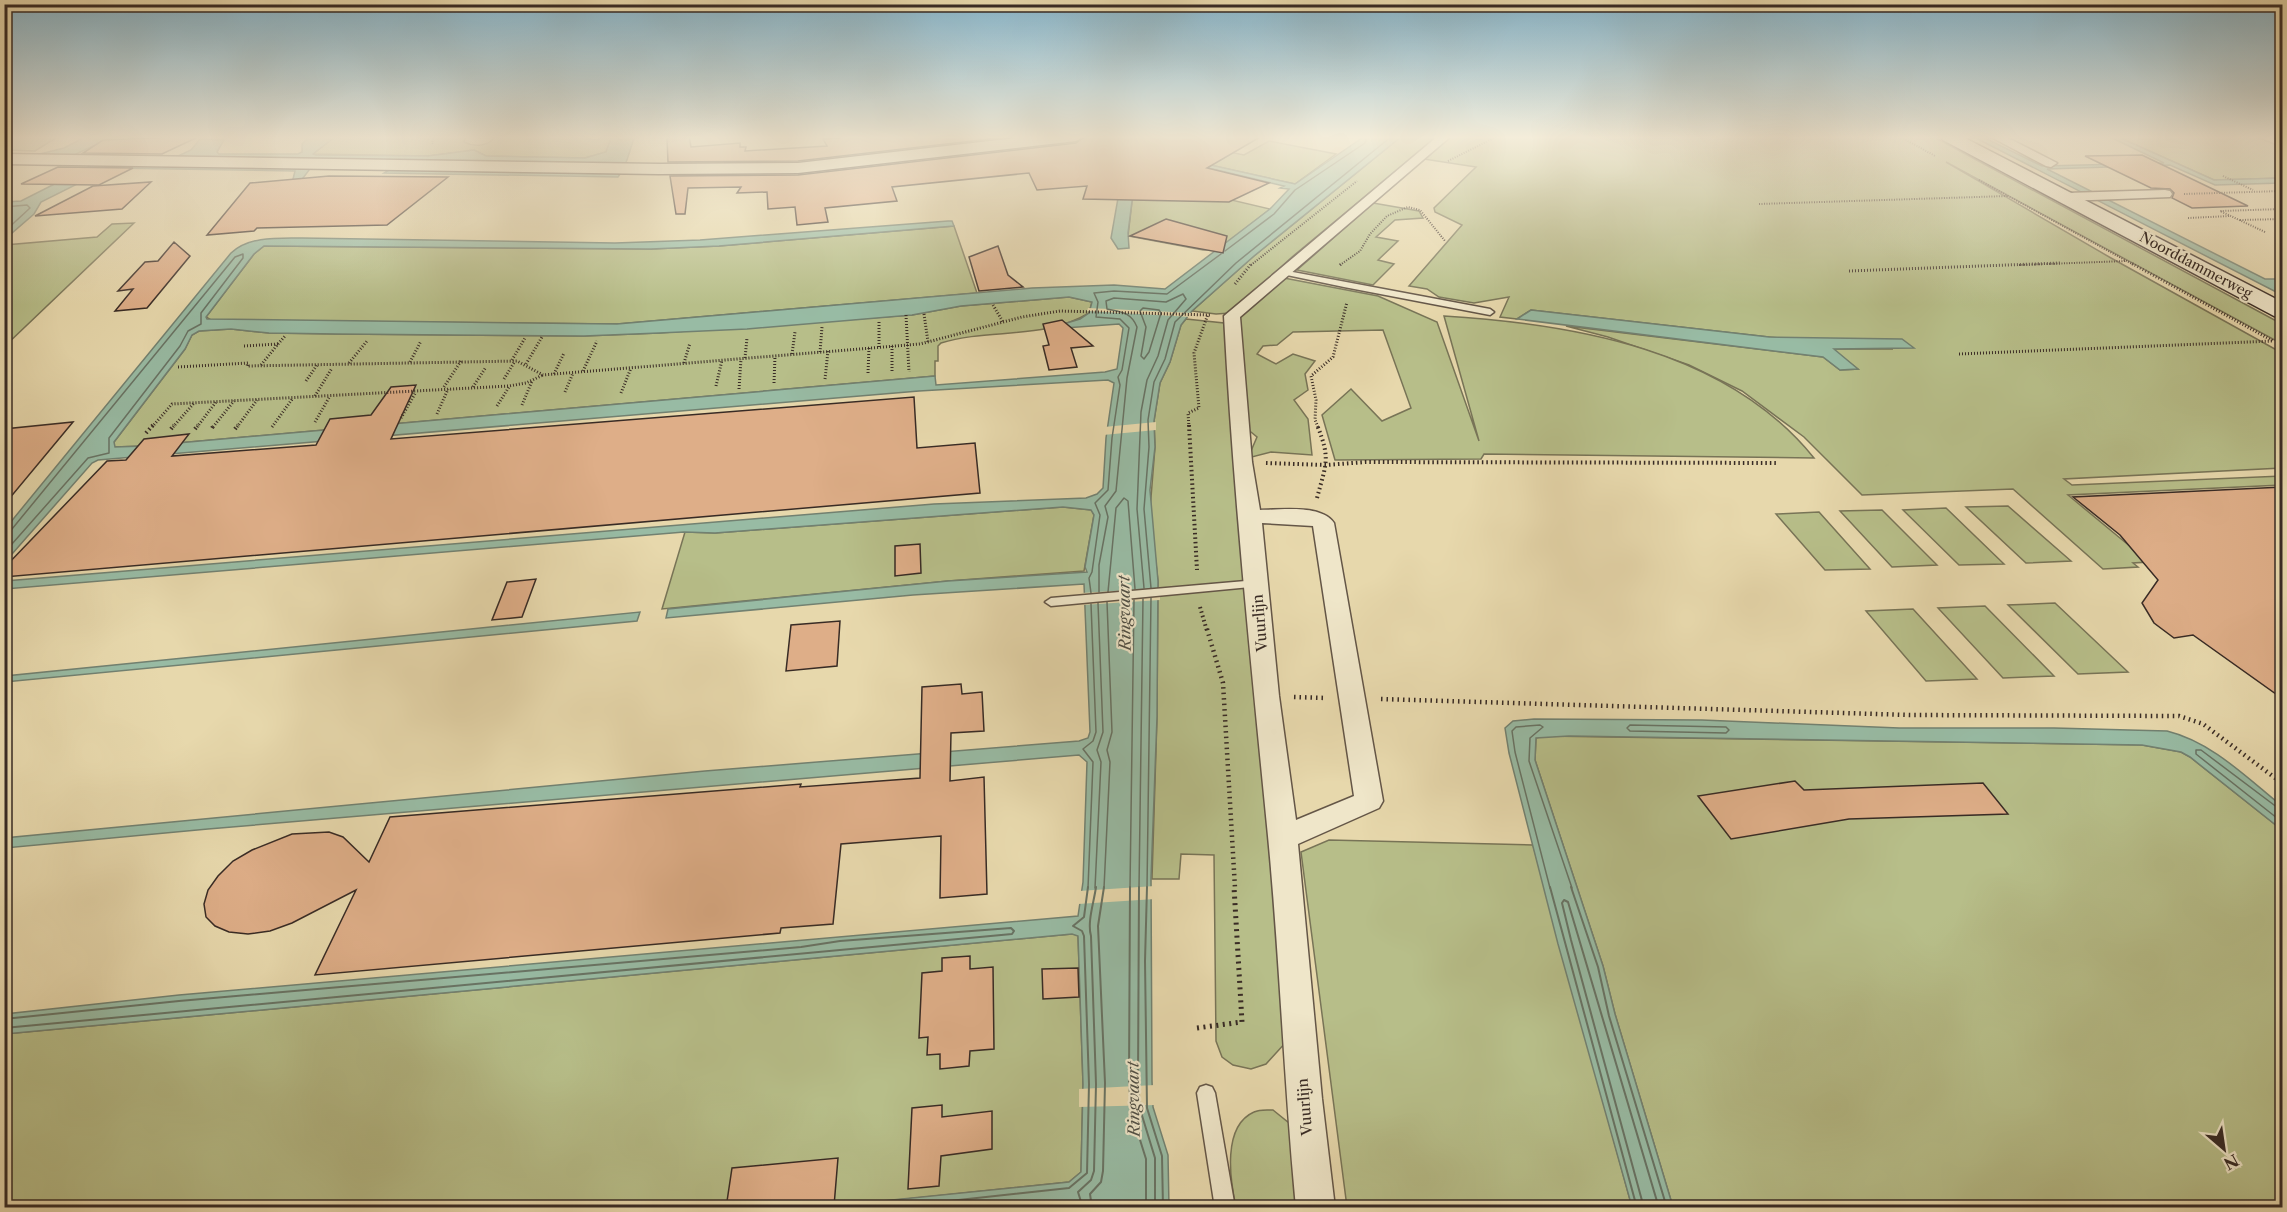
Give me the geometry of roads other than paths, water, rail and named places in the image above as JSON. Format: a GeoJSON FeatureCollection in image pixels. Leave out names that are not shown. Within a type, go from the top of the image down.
{"type":"FeatureCollection","features":[{"type":"Feature","properties":{"kind":"street","name":"Vuurlijn"},"geometry":{"type":"LineString","coordinates":[[1316,1208],[1304,1099],[1283,838],[1266,696],[1250,516],[1242,462],[1232,316],[1378,193]]}},
{"type":"Feature","properties":{"kind":"street","name":"Noorddammerweg"},"geometry":{"type":"LineString","coordinates":[[2065,193],[2283,311]]}},
{"type":"Feature","properties":{"kind":"street"},"geometry":{"type":"LineString","coordinates":[[2074,197],[2165,194]]}},
{"type":"Feature","properties":{"kind":"street"},"geometry":{"type":"LineString","coordinates":[[1250,516],[1312,518],[1323,523],[1369,801],[1283,838]]}},
{"type":"Feature","properties":{"kind":"lane"},"geometry":{"type":"LineString","coordinates":[[1285,272],[1490,312]]}},
{"type":"Feature","properties":{"kind":"lane"},"geometry":{"type":"LineString","coordinates":[[1051,602],[1257,585]]}},
{"type":"Feature","properties":{"kind":"lane"},"geometry":{"type":"LineString","coordinates":[[1206,1093],[1225,1208]]}},
{"type":"Feature","properties":{"kind":"water"},"geometry":{"type":"Polygon","coordinates":[[[38,193],[60,193],[41,202],[34,214],[5,239],[5,202],[21,201],[38,193]]]}},
{"type":"Feature","properties":{"kind":"water"},"geometry":{"type":"Polygon","coordinates":[[[1119,193],[1133,193],[1128,233],[1129,248],[1118,249],[1111,238],[1119,193]]]}},
{"type":"Feature","properties":{"kind":"water","name":"Ringvaart"},"geometry":{"type":"Polygon","coordinates":[[[1286,193],[1332,193],[1254,256],[1192,311],[1181,325],[1170,362],[1160,383],[1154,421],[1155,447],[1150,490],[1158,581],[1157,717],[1151,879],[1152,1081],[1153,1107],[1168,1155],[1169,1207],[1070,1207],[1064,1202],[1002,1208],[823,1207],[1069,1182],[1081,1172],[1083,1084],[1078,936],[1072,934],[5,1034],[5,1014],[179,995],[1078,916],[1083,882],[1087,762],[1079,755],[5,848],[4,838],[705,771],[1079,741],[1088,738],[1090,732],[1084,584],[913,595],[666,618],[668,609],[948,581],[1087,572],[1085,567],[1094,515],[1091,510],[1063,507],[715,533],[684,532],[5,589],[5,581],[934,504],[1086,498],[1097,494],[1103,488],[1106,438],[1114,383],[1108,380],[919,391],[98,460],[92,463],[5,562],[5,529],[238,247],[264,239],[283,238],[615,243],[700,240],[948,221],[952,221],[954,226],[719,246],[651,249],[264,246],[254,254],[206,317],[207,319],[617,324],[1032,288],[1114,285],[1165,289],[1270,209],[1286,193]],[[1069,297],[961,306],[912,315],[747,329],[584,336],[269,333],[231,329],[199,331],[192,335],[185,349],[114,442],[115,447],[144,446],[935,376],[936,385],[1105,372],[1117,369],[1123,328],[1119,324],[1050,328],[1080,319],[1089,313],[1092,302],[1069,297]]]}},
{"type":"Feature","properties":{"kind":"water"},"geometry":{"type":"Polygon","coordinates":[[[2082,193],[2094,193],[2265,279],[2282,279],[2282,284],[2277,285],[2282,288],[2282,295],[2082,193]]]}},
{"type":"Feature","properties":{"kind":"water"},"geometry":{"type":"Polygon","coordinates":[[[1531,310],[1769,337],[1902,339],[1914,348],[1834,349],[1858,369],[1840,370],[1823,357],[1517,319],[1531,310]]]}},
{"type":"Feature","properties":{"kind":"water"},"geometry":{"type":"Polygon","coordinates":[[[640,612],[637,621],[5,682],[5,676],[640,612]]]}},
{"type":"Feature","properties":{"kind":"water"},"geometry":{"type":"Polygon","coordinates":[[[1534,719],[1702,720],[1899,728],[2167,731],[2199,743],[2214,752],[2282,806],[2282,830],[2190,757],[2181,752],[2142,745],[1569,736],[1536,738],[1535,760],[1603,966],[1615,1014],[1673,1207],[1632,1207],[1558,944],[1509,753],[1505,728],[1513,721],[1534,719]]]}}]}
